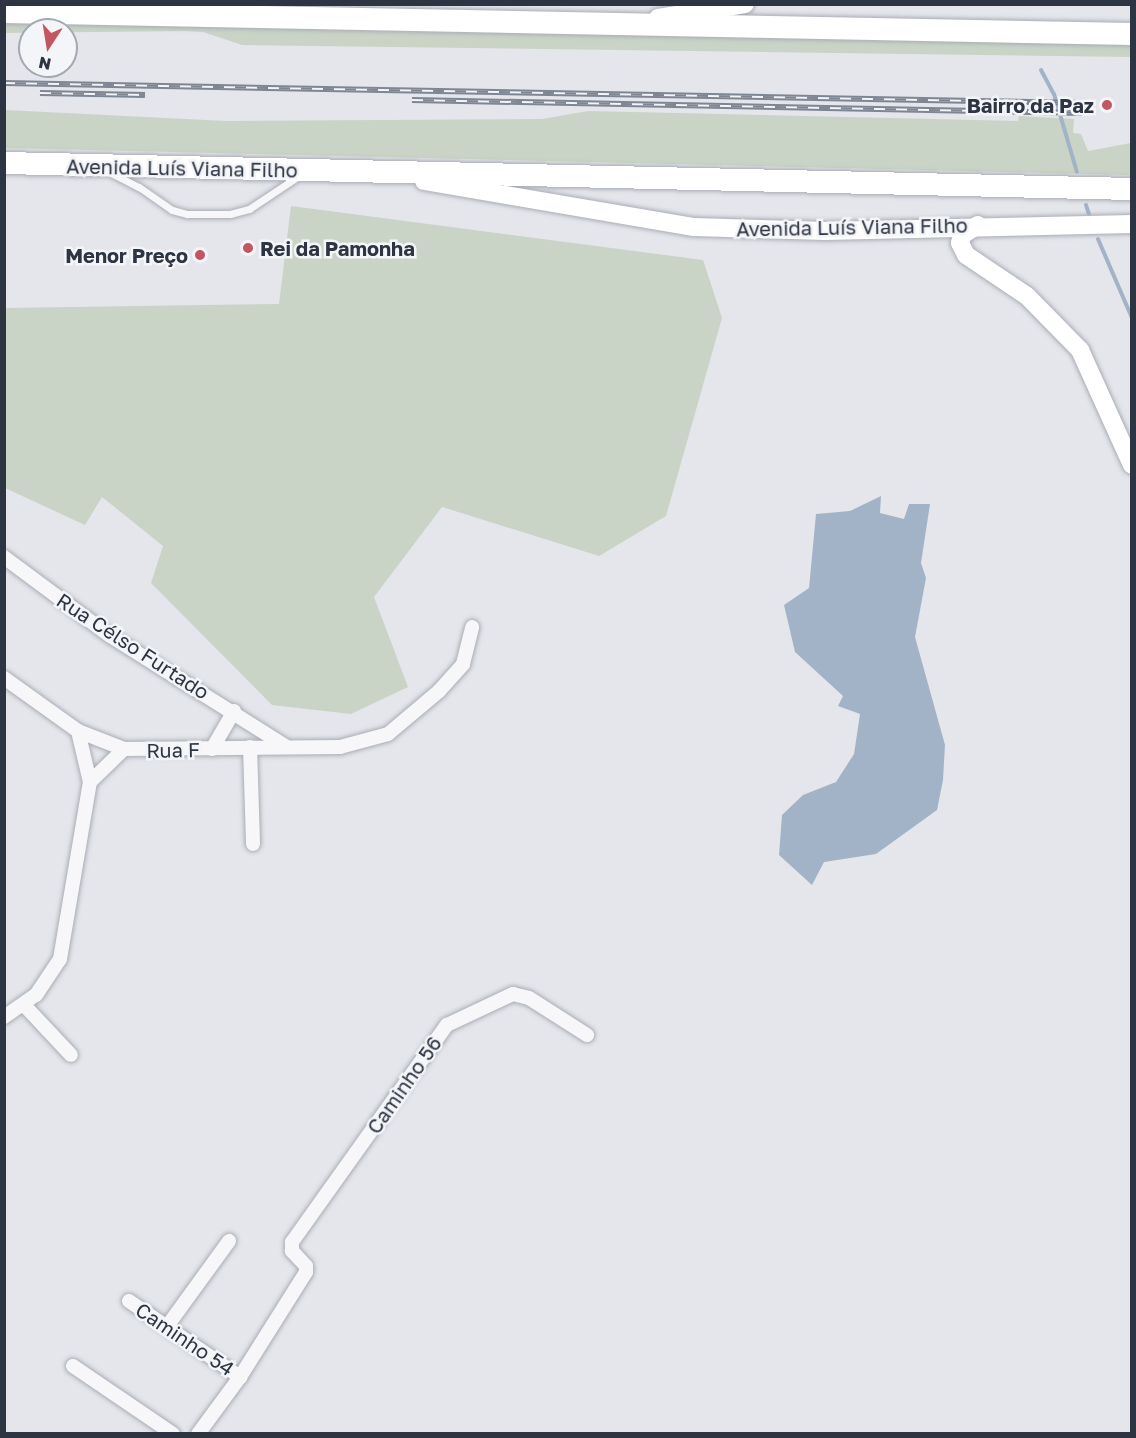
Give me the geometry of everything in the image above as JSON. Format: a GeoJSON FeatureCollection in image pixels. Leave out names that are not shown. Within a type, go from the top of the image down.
{"type":"FeatureCollection","features":[{"type":"Feature","properties":{"kind":"highway"},"geometry":{"type":"LineString","coordinates":[[4,12],[186,10],[614,25],[1131,34]]}},
{"type":"Feature","properties":{"kind":"highway","name":"Avenida Luís Viana Filho"},"geometry":{"type":"LineString","coordinates":[[4,163],[98,167],[1124,189]]}},
{"type":"Feature","properties":{"kind":"main road"},"geometry":{"type":"LineString","coordinates":[[614,25],[745,4]]}},
{"type":"Feature","properties":{"kind":"main road","name":"Avenida Luís Viana Filho"},"geometry":{"type":"LineString","coordinates":[[360,172],[694,226],[825,231],[978,225],[1131,224]]}},
{"type":"Feature","properties":{"kind":"main road"},"geometry":{"type":"LineString","coordinates":[[978,225],[962,235],[960,243],[966,255],[1027,296],[1080,350],[1131,465]]}},
{"type":"Feature","properties":{"kind":"street","name":"Rua Célso Furtado"},"geometry":{"type":"LineString","coordinates":[[4,557],[109,635],[234,711],[287,747]]}},
{"type":"Feature","properties":{"kind":"street","name":"Rua F"},"geometry":{"type":"LineString","coordinates":[[90,782],[124,749],[340,747],[388,734],[439,691],[463,664],[472,627]]}},
{"type":"Feature","properties":{"kind":"street"},"geometry":{"type":"LineString","coordinates":[[4,678],[78,731],[124,749]]}},
{"type":"Feature","properties":{"kind":"street"},"geometry":{"type":"LineString","coordinates":[[212,749],[234,711]]}},
{"type":"Feature","properties":{"kind":"street"},"geometry":{"type":"LineString","coordinates":[[4,1017],[25,1006],[56,969],[63,949],[90,782],[78,731]]}},
{"type":"Feature","properties":{"kind":"street"},"geometry":{"type":"LineString","coordinates":[[250,747],[253,844]]}},
{"type":"Feature","properties":{"kind":"street","name":"Caminho 56"},"geometry":{"type":"LineString","coordinates":[[240,1377],[304,1275],[306,1266],[292,1251],[292,1242],[447,1025],[513,994],[530,998],[587,1035]]}},
{"type":"Feature","properties":{"kind":"street"},"geometry":{"type":"LineString","coordinates":[[25,1006],[71,1055]]}},
{"type":"Feature","properties":{"kind":"street"},"geometry":{"type":"LineString","coordinates":[[168,1324],[229,1241]]}},
{"type":"Feature","properties":{"kind":"street","name":"Caminho 54"},"geometry":{"type":"LineString","coordinates":[[129,1301],[168,1324],[240,1377]]}},
{"type":"Feature","properties":{"kind":"street"},"geometry":{"type":"LineString","coordinates":[[73,1366],[173,1434]]}},
{"type":"Feature","properties":{"kind":"street"},"geometry":{"type":"LineString","coordinates":[[198,1434],[240,1377]]}},
{"type":"Feature","properties":{"kind":"lane"},"geometry":{"type":"LineString","coordinates":[[98,167],[140,187],[172,210],[188,214],[230,214],[249,209],[309,170]]}},
{"type":"Feature","properties":{"kind":"green space"},"geometry":{"type":"Polygon","coordinates":[[[4,23],[18,23],[18,33],[5,33],[4,23]]]}},
{"type":"Feature","properties":{"kind":"green space"},"geometry":{"type":"Polygon","coordinates":[[[78,24],[1122,45],[1131,46],[1132,57],[242,45],[203,32],[78,32],[78,24]]]}},
{"type":"Feature","properties":{"kind":"green space"},"geometry":{"type":"Polygon","coordinates":[[[5,110],[226,121],[542,119],[588,111],[1018,121],[1019,116],[1074,119],[1073,133],[1081,134],[1088,151],[1131,143],[1131,175],[5,148],[5,110]]]}},
{"type":"Feature","properties":{"kind":"green space"},"geometry":{"type":"Polygon","coordinates":[[[291,206],[703,260],[722,318],[666,516],[599,556],[442,507],[374,597],[408,687],[351,714],[272,705],[151,583],[163,546],[102,497],[85,525],[5,488],[5,308],[279,304],[291,206]]]}},
{"type":"Feature","properties":{"kind":"water"},"geometry":{"type":"Polygon","coordinates":[[[881,496],[880,513],[904,519],[909,504],[930,504],[921,563],[926,578],[915,637],[945,745],[943,780],[937,810],[876,854],[824,862],[812,885],[779,855],[782,815],[803,795],[836,782],[854,754],[860,714],[838,706],[843,696],[795,652],[784,605],[809,588],[816,514],[850,511],[881,496]]]}},
{"type":"Feature","properties":{"kind":"waterway"},"geometry":{"type":"LineString","coordinates":[[1041,70],[1054,94],[1077,172]]}},
{"type":"Feature","properties":{"kind":"waterway"},"geometry":{"type":"LineString","coordinates":[[1086,205],[1089,214]]}},
{"type":"Feature","properties":{"kind":"waterway"},"geometry":{"type":"LineString","coordinates":[[1098,239],[1132,318]]}},
{"type":"Feature","properties":{"kind":"railway"},"geometry":{"type":"LineString","coordinates":[[4,83],[1083,103]]}},
{"type":"Feature","properties":{"kind":"railway"},"geometry":{"type":"LineString","coordinates":[[40,93],[145,95]]}},
{"type":"Feature","properties":{"kind":"railway"},"geometry":{"type":"LineString","coordinates":[[412,100],[1083,113]]}},
{"type":"Feature","properties":{"kind":"place","name":"Bairro da Paz"},"geometry":{"type":"Point","coordinates":[1107,105]}},
{"type":"Feature","properties":{"kind":"place","name":"Rei da Pamonha"},"geometry":{"type":"Point","coordinates":[248,248]}},
{"type":"Feature","properties":{"kind":"place","name":"Menor Preço"},"geometry":{"type":"Point","coordinates":[200,255]}}]}
